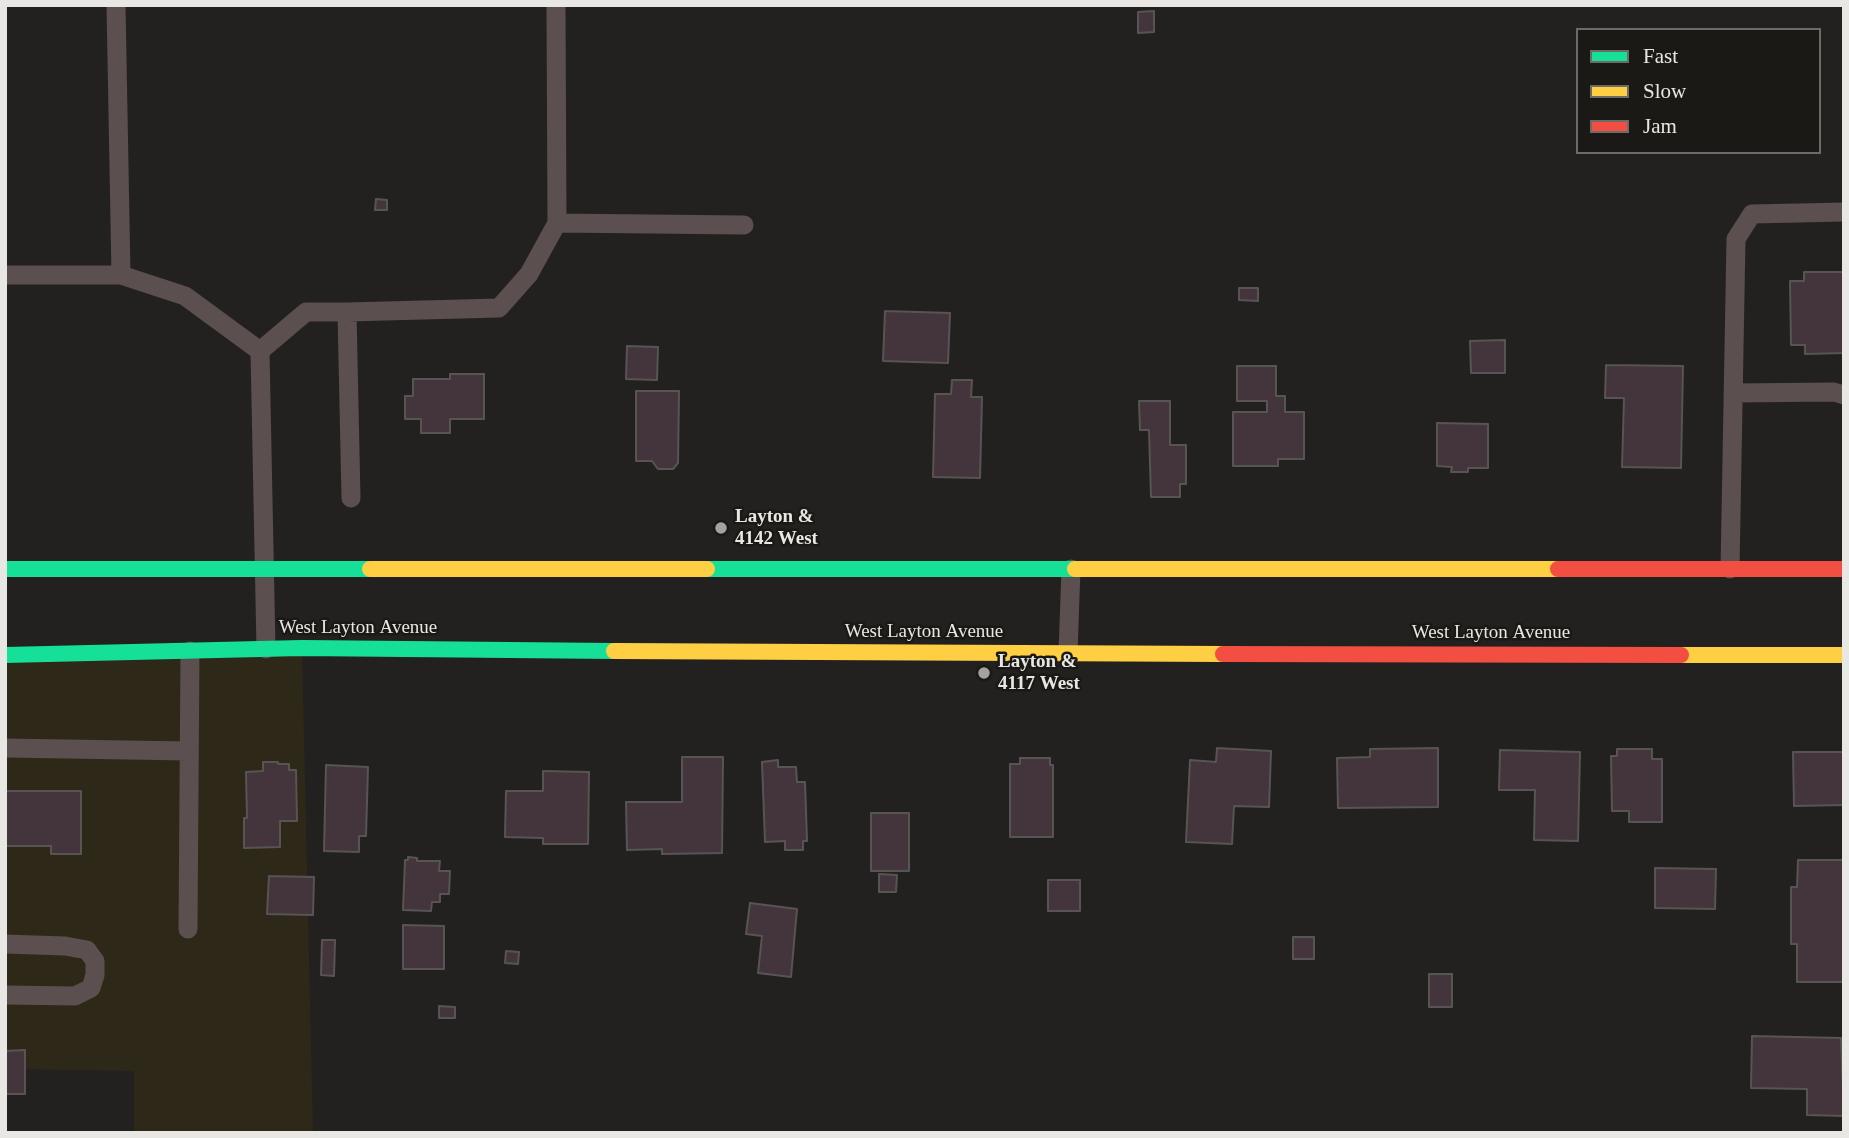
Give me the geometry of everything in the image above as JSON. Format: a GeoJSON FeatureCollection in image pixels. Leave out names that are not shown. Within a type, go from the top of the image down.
{"type":"FeatureCollection","features":[{"type":"Feature","properties":{"kind":"main road"},"geometry":{"type":"LineString","coordinates":[[5,569],[1844,569]]}},
{"type":"Feature","properties":{"kind":"main road","name":"West Layton Avenue"},"geometry":{"type":"LineString","coordinates":[[5,655],[266,649],[1844,655]]}},
{"type":"Feature","properties":{"kind":"lane"},"geometry":{"type":"LineString","coordinates":[[116,5],[121,275]]}},
{"type":"Feature","properties":{"kind":"lane"},"geometry":{"type":"LineString","coordinates":[[260,351],[306,312],[499,308],[530,274],[557,223],[556,5]]}},
{"type":"Feature","properties":{"kind":"lane"},"geometry":{"type":"LineString","coordinates":[[1730,569],[1736,239],[1752,215],[1844,212]]}},
{"type":"Feature","properties":{"kind":"lane"},"geometry":{"type":"LineString","coordinates":[[557,223],[744,225]]}},
{"type":"Feature","properties":{"kind":"lane"},"geometry":{"type":"LineString","coordinates":[[5,275],[121,275],[185,296],[260,351]]}},
{"type":"Feature","properties":{"kind":"lane"},"geometry":{"type":"LineString","coordinates":[[347,312],[351,498]]}},
{"type":"Feature","properties":{"kind":"lane"},"geometry":{"type":"LineString","coordinates":[[260,351],[266,649]]}},
{"type":"Feature","properties":{"kind":"lane"},"geometry":{"type":"LineString","coordinates":[[1733,393],[1834,392],[1844,395]]}},
{"type":"Feature","properties":{"kind":"lane"},"geometry":{"type":"LineString","coordinates":[[1068,653],[1071,569]]}},
{"type":"Feature","properties":{"kind":"lane"},"geometry":{"type":"LineString","coordinates":[[188,929],[190,651]]}},
{"type":"Feature","properties":{"kind":"lane"},"geometry":{"type":"LineString","coordinates":[[5,748],[189,751]]}},
{"type":"Feature","properties":{"kind":"lane"},"geometry":{"type":"LineString","coordinates":[[5,944],[65,946],[87,950],[95,961],[95,975],[91,988],[75,996],[5,995]]}},
{"type":"Feature","properties":{"kind":"shaded area"},"geometry":{"type":"Polygon","coordinates":[[[302,648],[313,1133],[134,1133],[134,1071],[5,1069],[5,655],[302,648]]]}},
{"type":"Feature","properties":{"kind":"building"},"geometry":{"type":"Polygon","coordinates":[[[1154,11],[1154,32],[1138,33],[1138,12],[1154,11]]]}},
{"type":"Feature","properties":{"kind":"building"},"geometry":{"type":"Polygon","coordinates":[[[376,199],[387,200],[387,210],[375,210],[376,199]]]}},
{"type":"Feature","properties":{"kind":"building"},"geometry":{"type":"Polygon","coordinates":[[[1804,272],[1844,272],[1844,353],[1805,354],[1805,345],[1791,345],[1790,281],[1804,281],[1804,272]]]}},
{"type":"Feature","properties":{"kind":"building"},"geometry":{"type":"Polygon","coordinates":[[[1239,288],[1258,288],[1258,301],[1239,300],[1239,288]]]}},
{"type":"Feature","properties":{"kind":"building"},"geometry":{"type":"Polygon","coordinates":[[[885,311],[950,313],[948,363],[883,361],[885,311]]]}},
{"type":"Feature","properties":{"kind":"building"},"geometry":{"type":"Polygon","coordinates":[[[1505,340],[1505,373],[1471,373],[1470,341],[1505,340]]]}},
{"type":"Feature","properties":{"kind":"building"},"geometry":{"type":"Polygon","coordinates":[[[627,346],[658,347],[657,380],[626,379],[627,346]]]}},
{"type":"Feature","properties":{"kind":"building"},"geometry":{"type":"Polygon","coordinates":[[[1606,365],[1683,366],[1681,468],[1622,467],[1624,398],[1605,398],[1606,365]]]}},
{"type":"Feature","properties":{"kind":"building"},"geometry":{"type":"Polygon","coordinates":[[[1237,366],[1276,366],[1276,396],[1285,396],[1285,412],[1304,412],[1304,459],[1278,459],[1278,466],[1233,466],[1233,412],[1267,412],[1267,401],[1237,401],[1237,366]]]}},
{"type":"Feature","properties":{"kind":"building"},"geometry":{"type":"Polygon","coordinates":[[[450,374],[484,374],[484,419],[450,419],[450,433],[421,433],[421,419],[405,419],[405,396],[413,396],[413,379],[450,379],[450,374]]]}},
{"type":"Feature","properties":{"kind":"building"},"geometry":{"type":"Polygon","coordinates":[[[952,380],[972,380],[971,397],[982,397],[980,478],[933,477],[935,394],[951,394],[952,380]]]}},
{"type":"Feature","properties":{"kind":"building"},"geometry":{"type":"Polygon","coordinates":[[[636,391],[679,391],[678,463],[673,469],[658,469],[652,461],[636,461],[636,391]]]}},
{"type":"Feature","properties":{"kind":"building"},"geometry":{"type":"Polygon","coordinates":[[[1139,401],[1170,401],[1170,445],[1186,445],[1186,484],[1180,484],[1180,497],[1151,497],[1149,430],[1140,430],[1139,401]]]}},
{"type":"Feature","properties":{"kind":"building"},"geometry":{"type":"Polygon","coordinates":[[[1437,423],[1488,424],[1488,468],[1468,468],[1468,472],[1451,472],[1452,467],[1437,466],[1437,423]]]}},
{"type":"Feature","properties":{"kind":"building"},"geometry":{"type":"Polygon","coordinates":[[[1217,748],[1271,751],[1269,807],[1234,806],[1232,844],[1186,842],[1190,760],[1216,762],[1217,748]]]}},
{"type":"Feature","properties":{"kind":"building"},"geometry":{"type":"Polygon","coordinates":[[[1438,748],[1438,807],[1338,808],[1337,758],[1370,757],[1370,749],[1438,748]]]}},
{"type":"Feature","properties":{"kind":"building"},"geometry":{"type":"Polygon","coordinates":[[[1617,749],[1652,749],[1652,759],[1662,759],[1662,822],[1629,822],[1629,811],[1612,811],[1611,756],[1617,756],[1617,749]]]}},
{"type":"Feature","properties":{"kind":"building"},"geometry":{"type":"Polygon","coordinates":[[[1500,750],[1580,752],[1578,841],[1534,840],[1535,790],[1499,790],[1500,750]]]}},
{"type":"Feature","properties":{"kind":"building"},"geometry":{"type":"Polygon","coordinates":[[[1793,752],[1844,752],[1844,805],[1794,806],[1793,752]]]}},
{"type":"Feature","properties":{"kind":"building"},"geometry":{"type":"Polygon","coordinates":[[[682,757],[723,757],[722,853],[662,854],[662,849],[627,850],[626,802],[682,802],[682,757]]]}},
{"type":"Feature","properties":{"kind":"building"},"geometry":{"type":"Polygon","coordinates":[[[1020,758],[1050,758],[1050,765],[1053,765],[1053,837],[1010,837],[1010,764],[1020,764],[1020,758]]]}},
{"type":"Feature","properties":{"kind":"building"},"geometry":{"type":"Polygon","coordinates":[[[778,760],[778,767],[796,767],[797,782],[805,782],[807,841],[803,841],[803,850],[785,850],[785,841],[765,842],[762,762],[778,760]]]}},
{"type":"Feature","properties":{"kind":"building"},"geometry":{"type":"Polygon","coordinates":[[[263,762],[289,764],[289,770],[296,770],[297,821],[280,821],[280,847],[244,848],[244,818],[247,818],[246,772],[263,771],[263,762]]]}},
{"type":"Feature","properties":{"kind":"building"},"geometry":{"type":"Polygon","coordinates":[[[326,765],[368,767],[366,836],[359,836],[359,852],[324,851],[326,765]]]}},
{"type":"Feature","properties":{"kind":"building"},"geometry":{"type":"Polygon","coordinates":[[[543,771],[589,772],[588,844],[543,844],[543,838],[505,837],[506,791],[543,791],[543,771]]]}},
{"type":"Feature","properties":{"kind":"building"},"geometry":{"type":"Polygon","coordinates":[[[5,791],[81,791],[81,854],[51,854],[51,846],[5,846],[5,791]]]}},
{"type":"Feature","properties":{"kind":"building"},"geometry":{"type":"Polygon","coordinates":[[[871,813],[909,813],[909,871],[871,871],[871,813]]]}},
{"type":"Feature","properties":{"kind":"building"},"geometry":{"type":"Polygon","coordinates":[[[408,857],[417,858],[417,861],[440,861],[439,871],[450,871],[449,894],[440,894],[440,902],[432,902],[431,911],[403,910],[405,860],[408,860],[408,857]]]}},
{"type":"Feature","properties":{"kind":"building"},"geometry":{"type":"Polygon","coordinates":[[[1798,860],[1844,860],[1844,982],[1797,982],[1797,944],[1791,944],[1791,887],[1797,887],[1798,860]]]}},
{"type":"Feature","properties":{"kind":"building"},"geometry":{"type":"Polygon","coordinates":[[[1655,868],[1716,869],[1715,909],[1655,908],[1655,868]]]}},
{"type":"Feature","properties":{"kind":"building"},"geometry":{"type":"Polygon","coordinates":[[[879,874],[897,875],[896,892],[879,892],[879,874]]]}},
{"type":"Feature","properties":{"kind":"building"},"geometry":{"type":"Polygon","coordinates":[[[269,876],[314,877],[313,915],[267,914],[269,876]]]}},
{"type":"Feature","properties":{"kind":"building"},"geometry":{"type":"Polygon","coordinates":[[[1048,880],[1080,880],[1080,911],[1048,911],[1048,880]]]}},
{"type":"Feature","properties":{"kind":"building"},"geometry":{"type":"Polygon","coordinates":[[[750,903],[797,909],[791,977],[758,973],[762,936],[746,934],[750,903]]]}},
{"type":"Feature","properties":{"kind":"building"},"geometry":{"type":"Polygon","coordinates":[[[403,925],[444,926],[444,969],[403,969],[403,925]]]}},
{"type":"Feature","properties":{"kind":"building"},"geometry":{"type":"Polygon","coordinates":[[[1293,937],[1314,937],[1314,959],[1293,959],[1293,937]]]}},
{"type":"Feature","properties":{"kind":"building"},"geometry":{"type":"Polygon","coordinates":[[[322,940],[335,940],[334,976],[321,975],[322,940]]]}},
{"type":"Feature","properties":{"kind":"building"},"geometry":{"type":"Polygon","coordinates":[[[506,951],[519,952],[518,964],[505,963],[506,951]]]}},
{"type":"Feature","properties":{"kind":"building"},"geometry":{"type":"Polygon","coordinates":[[[1429,974],[1452,974],[1452,1007],[1429,1007],[1429,974]]]}},
{"type":"Feature","properties":{"kind":"building"},"geometry":{"type":"Polygon","coordinates":[[[439,1006],[455,1007],[455,1018],[439,1018],[439,1006]]]}},
{"type":"Feature","properties":{"kind":"building"},"geometry":{"type":"Polygon","coordinates":[[[1752,1036],[1841,1038],[1844,1116],[1807,1115],[1807,1089],[1751,1088],[1752,1036]]]}},
{"type":"Feature","properties":{"kind":"building"},"geometry":{"type":"Polygon","coordinates":[[[25,1050],[25,1094],[5,1094],[5,1051],[25,1050]]]}},
{"type":"Feature","properties":{"kind":"traffic: fast"},"geometry":{"type":"LineString","coordinates":[[5,569],[370,569]]}},
{"type":"Feature","properties":{"kind":"traffic: fast"},"geometry":{"type":"LineString","coordinates":[[707,569],[1075,569]]}},
{"type":"Feature","properties":{"kind":"traffic: fast"},"geometry":{"type":"LineString","coordinates":[[5,655],[302,648],[614,651]]}},
{"type":"Feature","properties":{"kind":"traffic: slow"},"geometry":{"type":"LineString","coordinates":[[370,569],[707,569]]}},
{"type":"Feature","properties":{"kind":"traffic: slow"},"geometry":{"type":"LineString","coordinates":[[1075,569],[1558,569]]}},
{"type":"Feature","properties":{"kind":"traffic: slow"},"geometry":{"type":"LineString","coordinates":[[614,651],[1223,654]]}},
{"type":"Feature","properties":{"kind":"traffic: slow"},"geometry":{"type":"LineString","coordinates":[[1681,655],[1844,655]]}},
{"type":"Feature","properties":{"kind":"traffic: jam"},"geometry":{"type":"LineString","coordinates":[[1558,569],[1844,569]]}},
{"type":"Feature","properties":{"kind":"traffic: jam"},"geometry":{"type":"LineString","coordinates":[[1223,654],[1681,655]]}},
{"type":"Feature","properties":{"kind":"place","name":"Layton & 4142 West"},"geometry":{"type":"Point","coordinates":[721,528]}},
{"type":"Feature","properties":{"kind":"place","name":"Layton & 4117 West"},"geometry":{"type":"Point","coordinates":[984,673]}}]}
